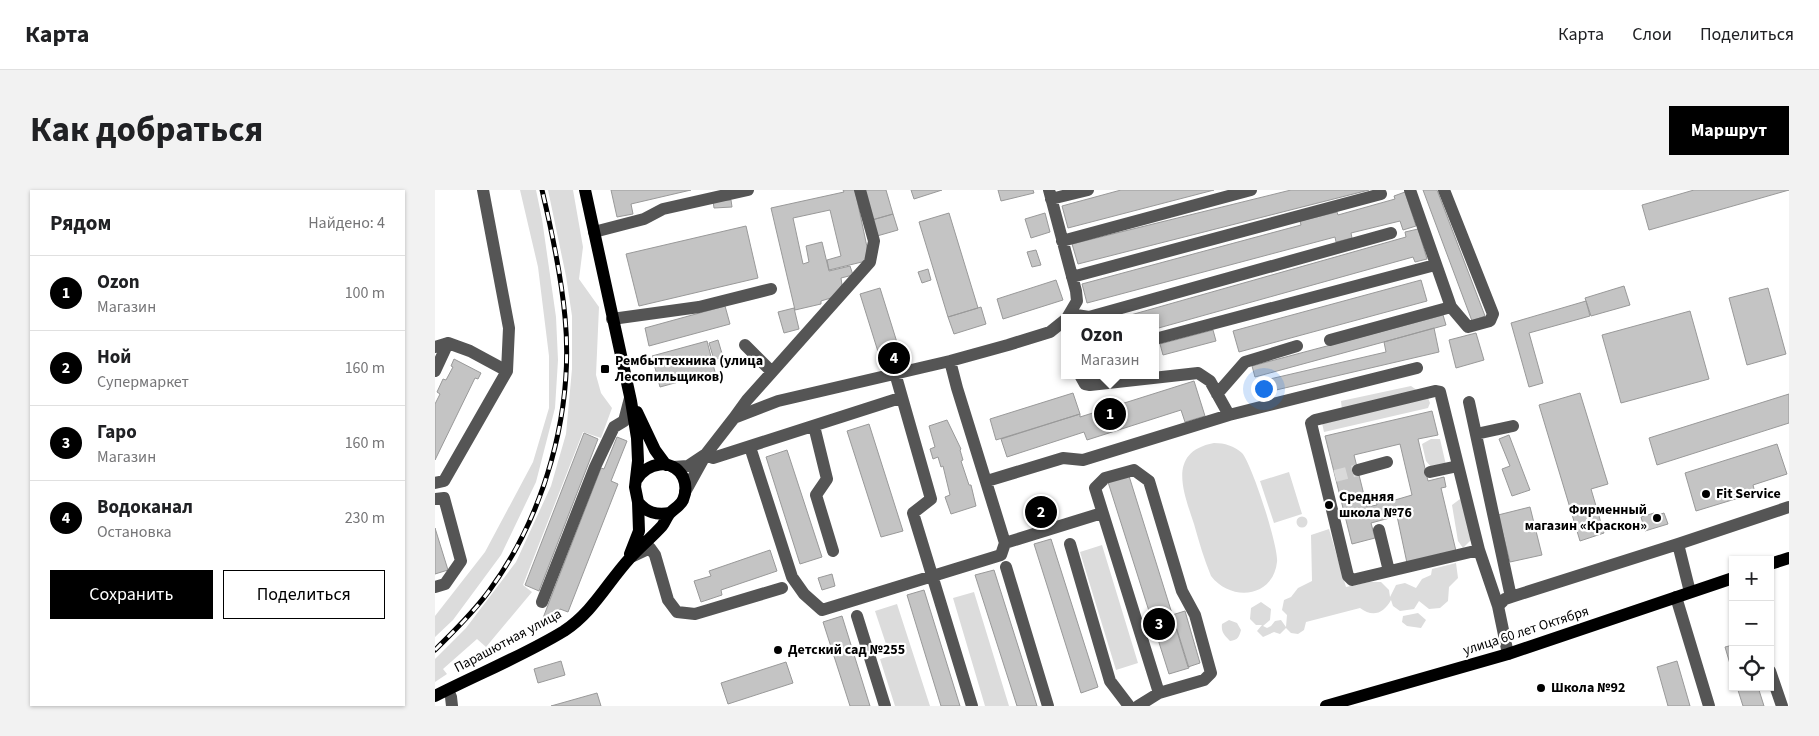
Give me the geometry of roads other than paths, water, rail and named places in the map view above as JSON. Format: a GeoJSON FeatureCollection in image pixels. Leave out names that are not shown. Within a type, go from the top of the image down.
{"type":"FeatureCollection","features":[{"type":"Feature","properties":{"kind":"main road"},"geometry":{"type":"LineString","coordinates":[[585,190],[631,400],[639,461],[635,494],[638,502],[639,530],[629,559]]}},
{"type":"Feature","properties":{"kind":"main road"},"geometry":{"type":"LineString","coordinates":[[629,559],[664,524],[670,513],[679,506],[685,492],[683,478],[655,450],[631,400]]}},
{"type":"Feature","properties":{"kind":"main road"},"geometry":{"type":"LineString","coordinates":[[637,479],[646,468],[652,465],[670,466]]}},
{"type":"Feature","properties":{"kind":"main road"},"geometry":{"type":"LineString","coordinates":[[638,502],[643,508],[658,515],[670,513]]}},
{"type":"Feature","properties":{"kind":"main road"},"geometry":{"type":"LineString","coordinates":[[1774,563],[1789,558]]}},
{"type":"Feature","properties":{"kind":"main road","name":"Парашютная улица"},"geometry":{"type":"LineString","coordinates":[[435,696],[509,661],[565,630],[597,601],[629,559]]}},
{"type":"Feature","properties":{"kind":"main road","name":"улица 60 лет Октября"},"geometry":{"type":"LineString","coordinates":[[1326,706],[1508,654],[1729,579]]}},
{"type":"Feature","properties":{"kind":"street"},"geometry":{"type":"LineString","coordinates":[[435,482],[444,482],[507,371],[509,328],[483,190]]}},
{"type":"Feature","properties":{"kind":"street"},"geometry":{"type":"LineString","coordinates":[[594,232],[644,219],[663,209],[748,190]]}},
{"type":"Feature","properties":{"kind":"street"},"geometry":{"type":"LineString","coordinates":[[685,492],[706,454],[747,400],[871,262],[874,241],[860,190]]}},
{"type":"Feature","properties":{"kind":"street"},"geometry":{"type":"LineString","coordinates":[[1070,314],[1077,301],[1050,195],[1088,190]]}},
{"type":"Feature","properties":{"kind":"street"},"geometry":{"type":"LineString","coordinates":[[1062,241],[1251,190]]}},
{"type":"Feature","properties":{"kind":"street"},"geometry":{"type":"LineString","coordinates":[[1410,190],[1451,307],[1468,327],[1490,321],[1493,314],[1444,190]]}},
{"type":"Feature","properties":{"kind":"street"},"geometry":{"type":"LineString","coordinates":[[1072,277],[1381,194]]}},
{"type":"Feature","properties":{"kind":"street"},"geometry":{"type":"LineString","coordinates":[[1103,314],[1391,233]]}},
{"type":"Feature","properties":{"kind":"street"},"geometry":{"type":"LineString","coordinates":[[1159,338],[1435,265]]}},
{"type":"Feature","properties":{"kind":"street"},"geometry":{"type":"LineString","coordinates":[[612,319],[699,307],[771,289]]}},
{"type":"Feature","properties":{"kind":"street"},"geometry":{"type":"LineString","coordinates":[[1330,340],[1451,307]]}},
{"type":"Feature","properties":{"kind":"street"},"geometry":{"type":"LineString","coordinates":[[734,418],[777,401],[950,361],[1050,332],[1061,325]]}},
{"type":"Feature","properties":{"kind":"street"},"geometry":{"type":"LineString","coordinates":[[435,347],[448,343],[470,351],[507,371]]}},
{"type":"Feature","properties":{"kind":"street"},"geometry":{"type":"LineString","coordinates":[[435,371],[448,343]]}},
{"type":"Feature","properties":{"kind":"street"},"geometry":{"type":"LineString","coordinates":[[745,345],[772,372]]}},
{"type":"Feature","properties":{"kind":"street"},"geometry":{"type":"LineString","coordinates":[[1217,394],[1245,362],[1297,346]]}},
{"type":"Feature","properties":{"kind":"street"},"geometry":{"type":"LineString","coordinates":[[750,447],[792,577],[804,594],[822,610],[1001,555],[1005,543],[950,361]]}},
{"type":"Feature","properties":{"kind":"street"},"geometry":{"type":"LineString","coordinates":[[987,481],[1063,458],[1083,460],[1229,415],[1417,368]]}},
{"type":"Feature","properties":{"kind":"street"},"geometry":{"type":"LineString","coordinates":[[895,373],[900,398],[931,499],[913,513],[972,706]]}},
{"type":"Feature","properties":{"kind":"street"},"geometry":{"type":"LineString","coordinates":[[1159,377],[1198,373],[1211,381],[1229,415]]}},
{"type":"Feature","properties":{"kind":"street"},"geometry":{"type":"LineString","coordinates":[[1082,379],[1085,384],[1090,385],[1144,379]]}},
{"type":"Feature","properties":{"kind":"street"},"geometry":{"type":"LineString","coordinates":[[1479,550],[1352,580],[1348,576],[1330,477],[1311,423],[1315,420],[1435,390],[1439,392],[1479,550],[1498,606],[1508,654]]}},
{"type":"Feature","properties":{"kind":"street"},"geometry":{"type":"LineString","coordinates":[[706,454],[713,458],[900,398]]}},
{"type":"Feature","properties":{"kind":"street"},"geometry":{"type":"LineString","coordinates":[[542,602],[595,467],[614,427],[624,421],[631,400]]}},
{"type":"Feature","properties":{"kind":"street"},"geometry":{"type":"LineString","coordinates":[[1469,402],[1511,596]]}},
{"type":"Feature","properties":{"kind":"street"},"geometry":{"type":"LineString","coordinates":[[814,426],[827,479],[816,495],[833,551]]}},
{"type":"Feature","properties":{"kind":"street"},"geometry":{"type":"LineString","coordinates":[[1475,434],[1513,426]]}},
{"type":"Feature","properties":{"kind":"street"},"geometry":{"type":"LineString","coordinates":[[670,466],[688,466],[706,454]]}},
{"type":"Feature","properties":{"kind":"street"},"geometry":{"type":"LineString","coordinates":[[1358,470],[1387,462]]}},
{"type":"Feature","properties":{"kind":"street"},"geometry":{"type":"LineString","coordinates":[[1430,472],[1458,466]]}},
{"type":"Feature","properties":{"kind":"street"},"geometry":{"type":"LineString","coordinates":[[1138,706],[1159,693],[1204,680],[1211,673],[1195,615],[1181,592],[1149,481],[1134,470],[1105,478],[1095,488],[1159,693]]}},
{"type":"Feature","properties":{"kind":"street"},"geometry":{"type":"LineString","coordinates":[[435,500],[444,498],[461,561],[445,584],[435,587]]}},
{"type":"Feature","properties":{"kind":"street"},"geometry":{"type":"LineString","coordinates":[[1498,606],[1511,596],[1789,507]]}},
{"type":"Feature","properties":{"kind":"street"},"geometry":{"type":"LineString","coordinates":[[1005,543],[1102,514]]}},
{"type":"Feature","properties":{"kind":"street"},"geometry":{"type":"LineString","coordinates":[[1379,530],[1389,571]]}},
{"type":"Feature","properties":{"kind":"street"},"geometry":{"type":"LineString","coordinates":[[1070,544],[1110,681],[1129,706]]}},
{"type":"Feature","properties":{"kind":"street"},"geometry":{"type":"LineString","coordinates":[[1678,544],[1690,592]]}},
{"type":"Feature","properties":{"kind":"street"},"geometry":{"type":"LineString","coordinates":[[629,559],[650,548],[655,554],[668,600],[677,612],[695,614],[782,588]]}},
{"type":"Feature","properties":{"kind":"street"},"geometry":{"type":"LineString","coordinates":[[1006,567],[1048,706]]}},
{"type":"Feature","properties":{"kind":"street"},"geometry":{"type":"LineString","coordinates":[[1676,597],[1709,706]]}},
{"type":"Feature","properties":{"kind":"street"},"geometry":{"type":"LineString","coordinates":[[857,616],[885,706]]}},
{"type":"Feature","properties":{"kind":"street"},"geometry":{"type":"LineString","coordinates":[[1774,684],[1781,706]]}},
{"type":"Feature","properties":{"kind":"street"},"geometry":{"type":"LineString","coordinates":[[448,690],[452,706]]}},
{"type":"Feature","properties":{"kind":"tunnel"},"geometry":{"type":"LineString","coordinates":[[1335,476],[1358,470]]}},
{"type":"Feature","properties":{"kind":"railway"},"geometry":{"type":"LineString","coordinates":[[435,650],[476,607],[509,561],[526,529],[540,496],[560,425],[567,353],[565,317],[553,237],[542,190]]}},
{"type":"Feature","properties":{"kind":"place","name":"Водоканал"},"geometry":{"type":"Point","coordinates":[894,358]}},
{"type":"Feature","properties":{"kind":"place","name":"Рембыттехника (улица Лесопильщиков)"},"geometry":{"type":"Point","coordinates":[605,369]}},
{"type":"Feature","properties":{"kind":"place","name":"Ozon"},"geometry":{"type":"Point","coordinates":[1110,414]}},
{"type":"Feature","properties":{"kind":"place","name":"Fit Service"},"geometry":{"type":"Point","coordinates":[1706,494]}},
{"type":"Feature","properties":{"kind":"place","name":"Средняя школа №76"},"geometry":{"type":"Point","coordinates":[1329,505]}},
{"type":"Feature","properties":{"kind":"place","name":"Ной"},"geometry":{"type":"Point","coordinates":[1041,512]}},
{"type":"Feature","properties":{"kind":"place","name":"Фирменный магазин «Краскон»"},"geometry":{"type":"Point","coordinates":[1657,518]}},
{"type":"Feature","properties":{"kind":"place","name":"Гаро"},"geometry":{"type":"Point","coordinates":[1159,624]}},
{"type":"Feature","properties":{"kind":"place","name":"Детский сад №255"},"geometry":{"type":"Point","coordinates":[778,650]}},
{"type":"Feature","properties":{"kind":"place","name":"Школа №92"},"geometry":{"type":"Point","coordinates":[1541,688]}}]}
